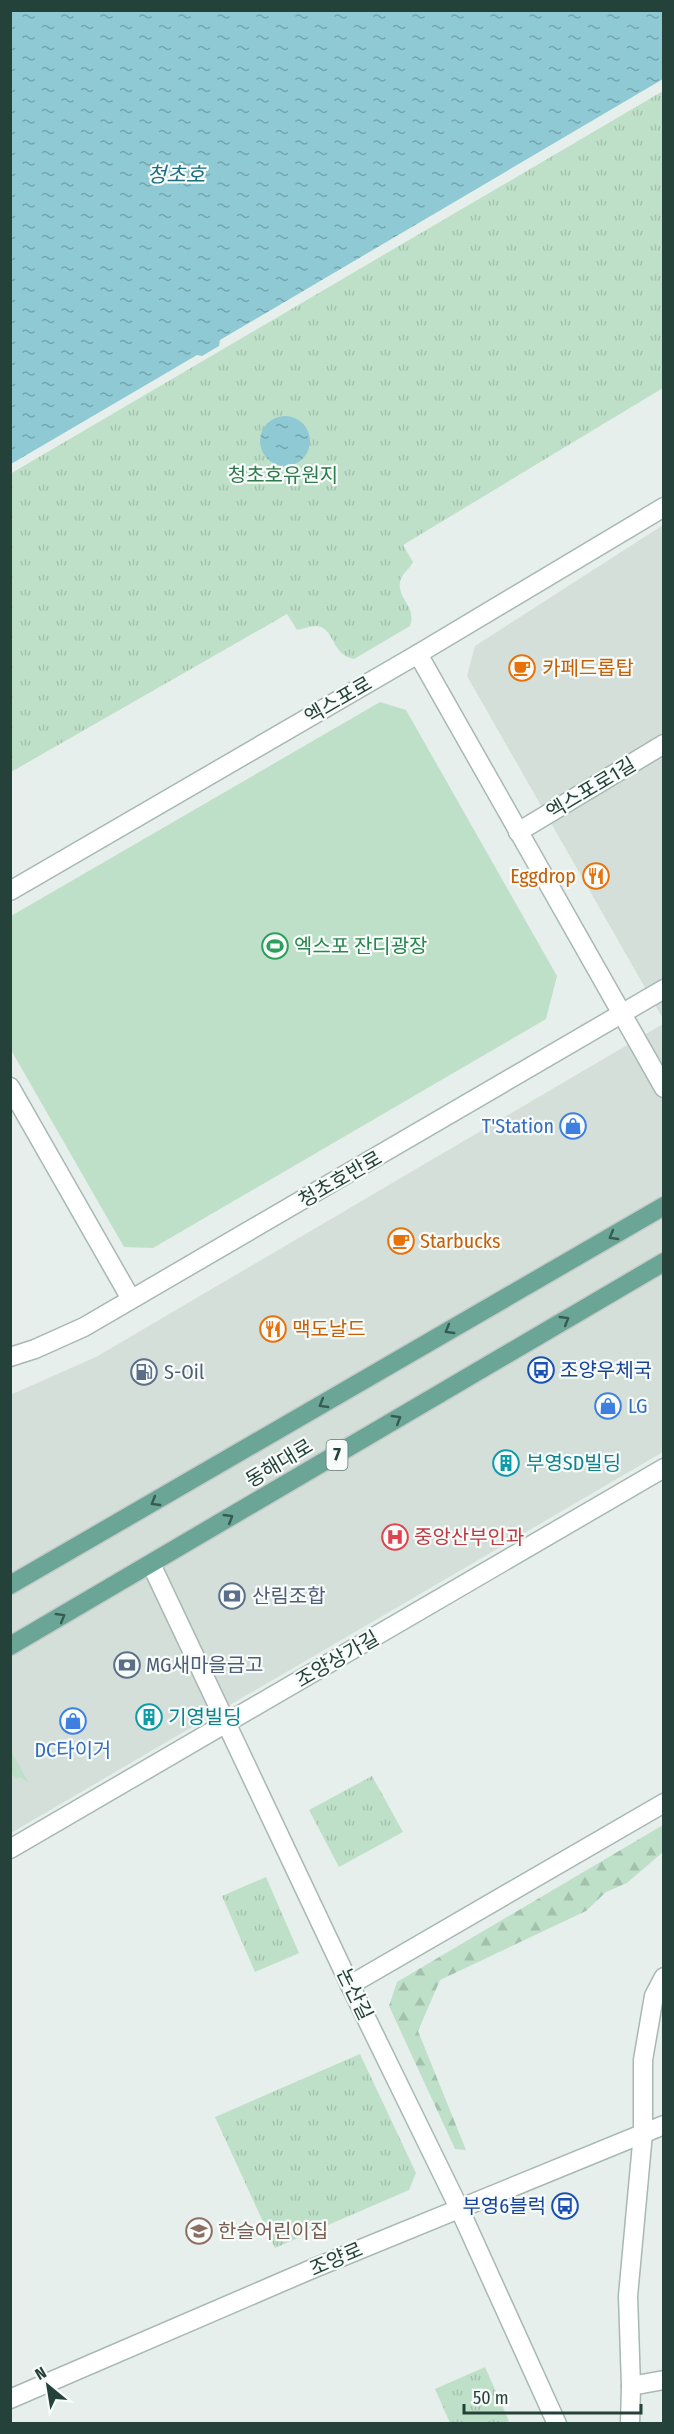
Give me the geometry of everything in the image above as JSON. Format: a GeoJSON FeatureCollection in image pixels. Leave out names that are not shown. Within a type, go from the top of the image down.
{"type":"FeatureCollection","features":[{"type":"Feature","properties":{"kind":"main road","name":"동해대로"},"geometry":{"type":"LineString","coordinates":[[10,1585],[663,1206]]}},
{"type":"Feature","properties":{"kind":"main road","name":"동해대로"},"geometry":{"type":"LineString","coordinates":[[10,1646],[663,1262]]}},
{"type":"Feature","properties":{"kind":"street","name":"엑스포로"},"geometry":{"type":"LineString","coordinates":[[10,891],[418,654],[663,507]]}},
{"type":"Feature","properties":{"kind":"street"},"geometry":{"type":"LineString","coordinates":[[418,654],[663,1088]]}},
{"type":"Feature","properties":{"kind":"street","name":"엑스포로1길"},"geometry":{"type":"LineString","coordinates":[[518,832],[663,744]]}},
{"type":"Feature","properties":{"kind":"street","name":"청초호반로"},"geometry":{"type":"LineString","coordinates":[[10,1358],[84,1327],[663,989]]}},
{"type":"Feature","properties":{"kind":"street"},"geometry":{"type":"LineString","coordinates":[[10,1086],[131,1299]]}},
{"type":"Feature","properties":{"kind":"street","name":"조양상가길"},"geometry":{"type":"LineString","coordinates":[[10,1850],[663,1468]]}},
{"type":"Feature","properties":{"kind":"street","name":"논산길"},"geometry":{"type":"LineString","coordinates":[[151,1564],[350,1985],[459,2208],[557,2424]]}},
{"type":"Feature","properties":{"kind":"street"},"geometry":{"type":"LineString","coordinates":[[350,1985],[663,1803]]}},
{"type":"Feature","properties":{"kind":"street"},"geometry":{"type":"LineString","coordinates":[[630,2424],[628,2296],[643,2133],[643,2060],[654,1996],[663,1977]]}},
{"type":"Feature","properties":{"kind":"street","name":"조양로"},"geometry":{"type":"LineString","coordinates":[[10,2398],[459,2208],[663,2125]]}},
{"type":"Feature","properties":{"kind":"street"},"geometry":{"type":"LineString","coordinates":[[631,2385],[663,2380]]}},
{"type":"Feature","properties":{"kind":"shaded area"},"geometry":{"type":"Polygon","coordinates":[[[663,525],[663,1019],[467,676],[475,646],[663,525]]]}},
{"type":"Feature","properties":{"kind":"shaded area"},"geometry":{"type":"Polygon","coordinates":[[[663,1024],[663,1452],[11,1833],[10,1395],[96,1357],[663,1024]]]}},
{"type":"Feature","properties":{"kind":"green space","name":"청초호유원지"},"geometry":{"type":"Polygon","coordinates":[[[663,91],[663,388],[403,545],[413,562],[400,582],[401,593],[411,613],[410,626],[354,659],[346,656],[336,647],[327,631],[322,627],[314,626],[297,630],[287,614],[11,772],[10,474],[663,91]]]}},
{"type":"Feature","properties":{"kind":"green space","name":"엑스포 잔디광장"},"geometry":{"type":"Polygon","coordinates":[[[380,702],[406,710],[557,976],[546,1019],[153,1248],[124,1247],[11,1050],[11,916],[380,702]]]}},
{"type":"Feature","properties":{"kind":"green space"},"geometry":{"type":"Polygon","coordinates":[[[11,1751],[29,1783],[20,1777],[16,1779],[11,1773],[11,1751]]]}},
{"type":"Feature","properties":{"kind":"green space"},"geometry":{"type":"Polygon","coordinates":[[[372,1776],[403,1832],[339,1867],[309,1810],[372,1776]]]}},
{"type":"Feature","properties":{"kind":"green space"},"geometry":{"type":"Polygon","coordinates":[[[663,1825],[663,1852],[627,1883],[606,1892],[586,1911],[440,1980],[418,2031],[466,2150],[455,2149],[389,2006],[397,1982],[663,1825]]]}},
{"type":"Feature","properties":{"kind":"green space"},"geometry":{"type":"Polygon","coordinates":[[[266,1877],[299,1953],[255,1972],[222,1896],[266,1877]]]}},
{"type":"Feature","properties":{"kind":"green space"},"geometry":{"type":"Polygon","coordinates":[[[360,2054],[416,2173],[409,2190],[275,2248],[215,2117],[360,2054]]]}},
{"type":"Feature","properties":{"kind":"green space"},"geometry":{"type":"Polygon","coordinates":[[[485,2367],[509,2421],[503,2424],[450,2423],[435,2389],[485,2367]]]}},
{"type":"Feature","properties":{"kind":"water","name":"청초호"},"geometry":{"type":"Polygon","coordinates":[[[10,11],[663,11],[663,79],[220,340],[219,346],[202,356],[197,355],[11,464],[10,11]]]}},
{"type":"Feature","properties":{"kind":"water"},"geometry":{"type":"Polygon","coordinates":[[[280,416],[290,416],[303,423],[310,436],[310,446],[303,459],[290,466],[280,466],[271,462],[264,455],[260,446],[260,436],[264,427],[271,420],[280,416]]]}},
{"type":"Feature","properties":{"kind":"place","name":"카페드롭탑"},"geometry":{"type":"Point","coordinates":[522,668]}},
{"type":"Feature","properties":{"kind":"place","name":"Eggdrop"},"geometry":{"type":"Point","coordinates":[596,876]}},
{"type":"Feature","properties":{"kind":"place","name":"엑스포 잔디광장"},"geometry":{"type":"Point","coordinates":[275,946]}},
{"type":"Feature","properties":{"kind":"place","name":"T'Station"},"geometry":{"type":"Point","coordinates":[573,1126]}},
{"type":"Feature","properties":{"kind":"place","name":"Starbucks"},"geometry":{"type":"Point","coordinates":[401,1241]}},
{"type":"Feature","properties":{"kind":"place","name":"맥도날드"},"geometry":{"type":"Point","coordinates":[273,1329]}},
{"type":"Feature","properties":{"kind":"place","name":"조양우체국"},"geometry":{"type":"Point","coordinates":[541,1370]}},
{"type":"Feature","properties":{"kind":"place","name":"S-Oil"},"geometry":{"type":"Point","coordinates":[144,1372]}},
{"type":"Feature","properties":{"kind":"place","name":"LG"},"geometry":{"type":"Point","coordinates":[608,1406]}},
{"type":"Feature","properties":{"kind":"place","name":"부영SD빌딩"},"geometry":{"type":"Point","coordinates":[506,1463]}},
{"type":"Feature","properties":{"kind":"place","name":"중앙산부인과"},"geometry":{"type":"Point","coordinates":[395,1537]}},
{"type":"Feature","properties":{"kind":"place","name":"산림조합"},"geometry":{"type":"Point","coordinates":[232,1596]}},
{"type":"Feature","properties":{"kind":"place","name":"MG새마을금고"},"geometry":{"type":"Point","coordinates":[127,1665]}},
{"type":"Feature","properties":{"kind":"place","name":"기영빌딩"},"geometry":{"type":"Point","coordinates":[149,1717]}},
{"type":"Feature","properties":{"kind":"place","name":"DC타이거"},"geometry":{"type":"Point","coordinates":[73,1721]}},
{"type":"Feature","properties":{"kind":"place","name":"부영6블럭"},"geometry":{"type":"Point","coordinates":[565,2206]}},
{"type":"Feature","properties":{"kind":"place","name":"한슬어린이집"},"geometry":{"type":"Point","coordinates":[199,2231]}}]}
